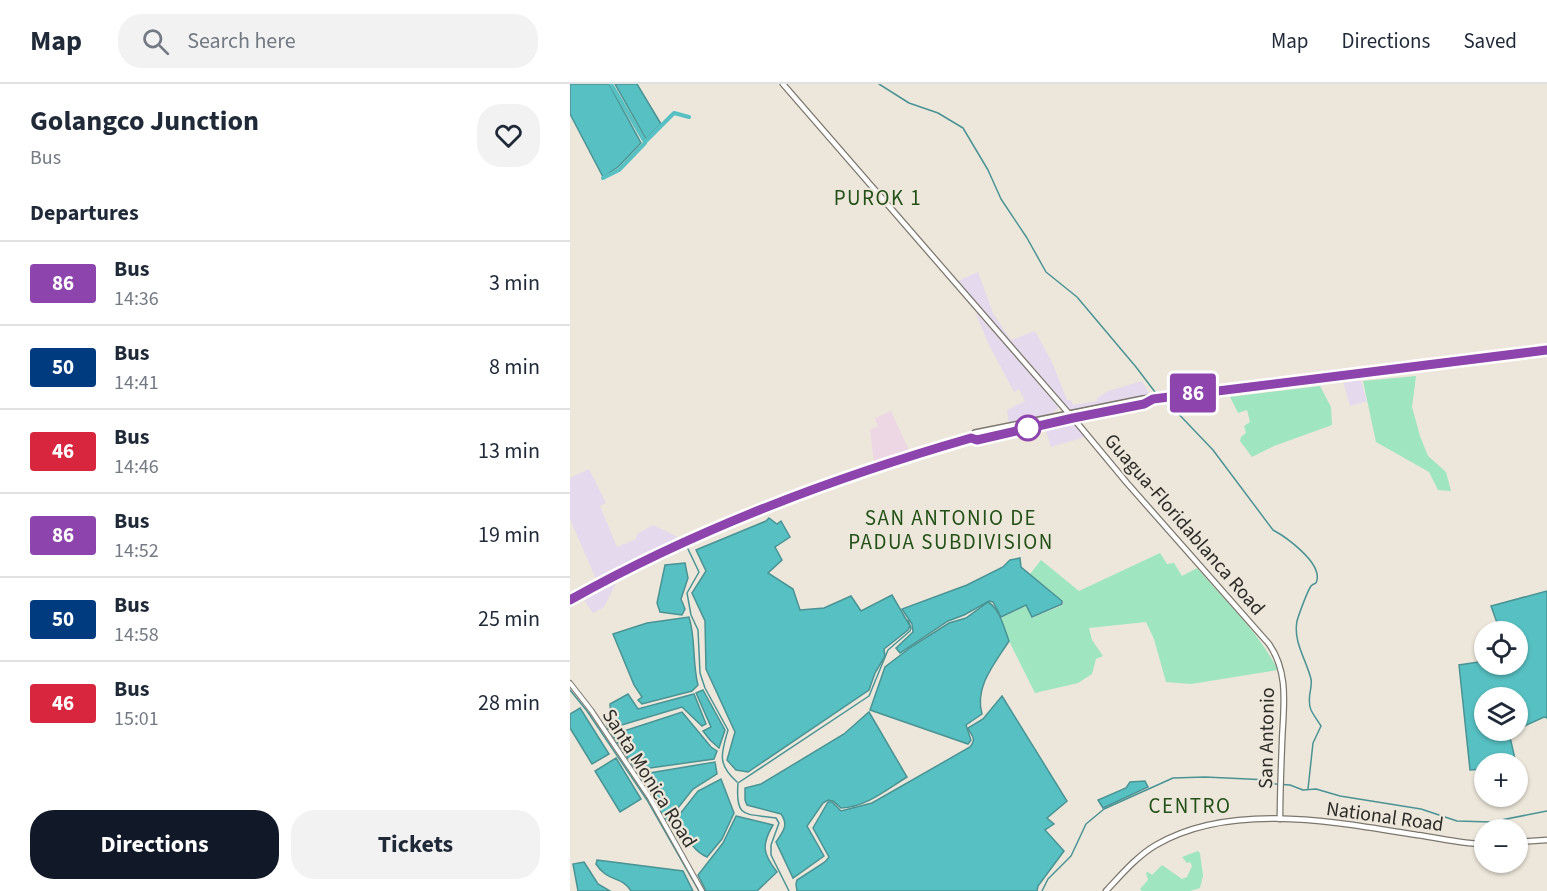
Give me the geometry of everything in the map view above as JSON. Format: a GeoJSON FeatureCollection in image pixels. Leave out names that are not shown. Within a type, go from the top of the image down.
{"type":"FeatureCollection","features":[{"type":"Feature","properties":{"kind":"highway"},"geometry":{"type":"LineString","coordinates":[[570,600],[646,560],[766,507],[843,477],[971,438],[975,433],[1143,399],[1547,350]]}},
{"type":"Feature","properties":{"kind":"main road","name":"Guagua-Floridablanca Road"},"geometry":{"type":"LineString","coordinates":[[783,84],[1269,644],[1278,659]]}},
{"type":"Feature","properties":{"kind":"main road","name":"San Antonio"},"geometry":{"type":"LineString","coordinates":[[1278,659],[1285,699],[1280,819]]}},
{"type":"Feature","properties":{"kind":"main road","name":"National Road"},"geometry":{"type":"LineString","coordinates":[[1106,891],[1155,846],[1182,832],[1227,822],[1280,819],[1374,828],[1474,844]]}},
{"type":"Feature","properties":{"kind":"main road"},"geometry":{"type":"LineString","coordinates":[[1528,841],[1547,840]]}},
{"type":"Feature","properties":{"kind":"street","name":"Santa Monica Road"},"geometry":{"type":"LineString","coordinates":[[570,683],[591,710],[650,798],[702,891]]}},
{"type":"Feature","properties":{"kind":"shaded area"},"geometry":{"type":"Polygon","coordinates":[[[978,272],[993,313],[1011,340],[1035,331],[1052,362],[1067,400],[1071,400],[1073,405],[1097,401],[1097,398],[1108,391],[1142,381],[1150,395],[1068,411],[958,281],[978,272]]]}},
{"type":"Feature","properties":{"kind":"shaded area"},"geometry":{"type":"Polygon","coordinates":[[[975,312],[1042,385],[1058,408],[1053,413],[1009,423],[1007,410],[1025,401],[1019,389],[1014,392],[989,345],[975,312]]]}},
{"type":"Feature","properties":{"kind":"shaded area"},"geometry":{"type":"Polygon","coordinates":[[[1360,378],[1367,401],[1350,406],[1343,381],[1360,378]]]}},
{"type":"Feature","properties":{"kind":"shaded area"},"geometry":{"type":"Polygon","coordinates":[[[891,411],[909,450],[874,463],[870,429],[878,427],[875,418],[891,411]]]}},
{"type":"Feature","properties":{"kind":"shaded area"},"geometry":{"type":"Polygon","coordinates":[[[1073,421],[1085,437],[1051,447],[1045,428],[1073,421]]]}},
{"type":"Feature","properties":{"kind":"shaded area"},"geometry":{"type":"Polygon","coordinates":[[[589,469],[606,503],[600,506],[617,547],[636,539],[637,534],[653,525],[678,537],[596,579],[570,519],[570,478],[589,469]]]}},
{"type":"Feature","properties":{"kind":"shaded area"},"geometry":{"type":"Polygon","coordinates":[[[617,581],[604,607],[593,613],[584,600],[617,581]]]}},
{"type":"Feature","properties":{"kind":"green space"},"geometry":{"type":"Polygon","coordinates":[[[1416,376],[1412,407],[1420,436],[1428,456],[1446,472],[1451,491],[1438,490],[1429,472],[1376,442],[1363,381],[1416,376]]]}},
{"type":"Feature","properties":{"kind":"green space"},"geometry":{"type":"Polygon","coordinates":[[[1320,386],[1331,407],[1332,425],[1274,446],[1252,457],[1240,441],[1246,433],[1244,426],[1250,422],[1247,410],[1238,413],[1230,397],[1320,386]]]}},
{"type":"Feature","properties":{"kind":"green space"},"geometry":{"type":"Polygon","coordinates":[[[1160,553],[1167,564],[1174,563],[1182,576],[1197,568],[1251,629],[1278,670],[1191,684],[1166,682],[1154,639],[1146,622],[1089,628],[1092,640],[1103,656],[1096,659],[1092,674],[1078,683],[1035,693],[1009,641],[1001,618],[1026,606],[1032,618],[1063,605],[1063,601],[1030,574],[1041,560],[1079,591],[1160,553]]]}},
{"type":"Feature","properties":{"kind":"green space"},"geometry":{"type":"Polygon","coordinates":[[[1198,851],[1203,876],[1200,888],[1190,891],[1142,891],[1140,889],[1148,880],[1146,873],[1152,875],[1162,865],[1182,879],[1187,877],[1192,866],[1182,857],[1198,851]]]}},
{"type":"Feature","properties":{"kind":"water"},"geometry":{"type":"Polygon","coordinates":[[[570,84],[609,84],[641,143],[618,167],[603,177],[570,114],[570,84]]]}},
{"type":"Feature","properties":{"kind":"water"},"geometry":{"type":"Polygon","coordinates":[[[615,84],[637,84],[661,124],[646,139],[615,84]]]}},
{"type":"Feature","properties":{"kind":"water"},"geometry":{"type":"Polygon","coordinates":[[[769,518],[777,524],[781,521],[790,537],[775,547],[782,560],[768,573],[793,589],[800,610],[824,608],[851,596],[861,611],[892,595],[910,626],[884,649],[885,656],[875,673],[869,690],[748,772],[736,770],[727,760],[735,732],[706,669],[705,621],[692,593],[706,571],[696,550],[769,518]]]}},
{"type":"Feature","properties":{"kind":"water"},"geometry":{"type":"Polygon","coordinates":[[[1020,558],[1021,567],[1062,601],[1062,604],[1032,617],[1026,605],[1001,617],[993,602],[989,601],[948,621],[900,653],[896,648],[913,632],[912,624],[902,609],[967,585],[1003,567],[1010,560],[1020,558]]]}},
{"type":"Feature","properties":{"kind":"water"},"geometry":{"type":"Polygon","coordinates":[[[685,563],[688,578],[681,599],[685,609],[682,615],[660,612],[657,603],[665,565],[685,563]]]}},
{"type":"Feature","properties":{"kind":"water"},"geometry":{"type":"Polygon","coordinates":[[[1547,591],[1547,718],[1544,717],[1528,724],[1528,687],[1474,687],[1474,741],[1511,741],[1514,753],[1474,753],[1474,770],[1470,770],[1459,665],[1474,663],[1474,675],[1528,675],[1528,621],[1496,621],[1491,606],[1547,591]]]}},
{"type":"Feature","properties":{"kind":"water"},"geometry":{"type":"Polygon","coordinates":[[[988,602],[999,614],[1009,641],[983,685],[980,704],[982,714],[966,725],[971,740],[968,744],[870,710],[885,667],[949,623],[966,618],[988,602]]]}},
{"type":"Feature","properties":{"kind":"water"},"geometry":{"type":"Polygon","coordinates":[[[689,617],[698,685],[692,691],[642,704],[638,700],[642,697],[634,685],[613,634],[647,623],[689,617]]]}},
{"type":"Feature","properties":{"kind":"water"},"geometry":{"type":"Polygon","coordinates":[[[703,690],[725,730],[719,748],[703,731],[711,727],[696,693],[703,690]]]}},
{"type":"Feature","properties":{"kind":"water"},"geometry":{"type":"Polygon","coordinates":[[[628,694],[638,709],[694,694],[706,724],[702,726],[682,707],[608,729],[607,725],[611,722],[610,704],[628,694]]]}},
{"type":"Feature","properties":{"kind":"water"},"geometry":{"type":"Polygon","coordinates":[[[1002,696],[1067,801],[1047,818],[1054,824],[1045,830],[1064,851],[1038,886],[1037,891],[797,891],[797,880],[829,857],[813,828],[828,802],[832,802],[841,811],[872,803],[970,747],[973,739],[968,728],[983,719],[1002,696]]]}},
{"type":"Feature","properties":{"kind":"water"},"geometry":{"type":"Polygon","coordinates":[[[580,708],[609,754],[592,764],[570,728],[570,714],[580,708]]]}},
{"type":"Feature","properties":{"kind":"water"},"geometry":{"type":"Polygon","coordinates":[[[682,712],[717,751],[714,759],[636,770],[612,735],[682,712]]]}},
{"type":"Feature","properties":{"kind":"water"},"geometry":{"type":"Polygon","coordinates":[[[869,712],[907,777],[859,805],[841,808],[833,801],[828,800],[823,803],[807,826],[824,856],[793,878],[776,842],[784,828],[785,822],[781,814],[747,805],[745,788],[761,784],[844,734],[869,712]]]}},
{"type":"Feature","properties":{"kind":"water"},"geometry":{"type":"Polygon","coordinates":[[[616,758],[641,799],[620,812],[595,771],[616,758]]]}},
{"type":"Feature","properties":{"kind":"water"},"geometry":{"type":"Polygon","coordinates":[[[715,762],[717,774],[693,789],[666,823],[637,775],[715,762]]]}},
{"type":"Feature","properties":{"kind":"water"},"geometry":{"type":"Polygon","coordinates":[[[721,779],[734,813],[722,839],[707,857],[693,846],[676,819],[698,791],[721,779]]]}},
{"type":"Feature","properties":{"kind":"water"},"geometry":{"type":"Polygon","coordinates":[[[1145,781],[1148,787],[1103,808],[1098,800],[1126,788],[1130,782],[1145,781]]]}},
{"type":"Feature","properties":{"kind":"water"},"geometry":{"type":"Polygon","coordinates":[[[736,816],[773,825],[765,849],[777,872],[757,891],[706,891],[698,875],[723,843],[736,816]]]}},
{"type":"Feature","properties":{"kind":"water"},"geometry":{"type":"Polygon","coordinates":[[[597,860],[683,871],[693,891],[631,891],[623,883],[605,874],[596,864],[597,860]]]}},
{"type":"Feature","properties":{"kind":"water"},"geometry":{"type":"Polygon","coordinates":[[[584,862],[598,884],[610,891],[578,891],[573,864],[584,862]]]}},
{"type":"Feature","properties":{"kind":"waterway"},"geometry":{"type":"LineString","coordinates":[[611,84],[645,142],[674,113],[689,117]]}},
{"type":"Feature","properties":{"kind":"waterway"},"geometry":{"type":"LineString","coordinates":[[879,84],[909,103],[938,113],[963,128],[988,170],[1001,199],[1046,272],[1077,297],[1155,392]]}},
{"type":"Feature","properties":{"kind":"waterway"},"geometry":{"type":"LineString","coordinates":[[603,178],[619,170],[645,143]]}},
{"type":"Feature","properties":{"kind":"waterway"},"geometry":{"type":"LineString","coordinates":[[1170,405],[1213,450],[1273,530],[1301,551],[1317,573],[1317,582],[1307,593],[1296,629],[1298,643],[1311,679],[1310,706],[1321,726],[1313,743],[1308,789]]}},
{"type":"Feature","properties":{"kind":"waterway"},"geometry":{"type":"LineString","coordinates":[[688,549],[699,572],[687,593],[691,615],[698,630],[700,673],[705,688],[728,730],[722,758],[726,770],[737,782]]}},
{"type":"Feature","properties":{"kind":"waterway"},"geometry":{"type":"LineString","coordinates":[[789,891],[771,855],[771,845],[779,823],[776,818],[750,814],[741,809],[738,803],[738,783],[869,696],[888,650],[910,631],[908,620]]}},
{"type":"Feature","properties":{"kind":"waterway"},"geometry":{"type":"LineString","coordinates":[[570,690],[587,711],[647,800],[699,891]]}},
{"type":"Feature","properties":{"kind":"waterway"},"geometry":{"type":"LineString","coordinates":[[1042,891],[1048,879],[1071,856],[1086,824],[1104,809],[1173,778],[1269,780],[1275,784],[1290,785],[1303,790],[1316,789],[1340,796],[1421,809],[1457,821],[1491,822],[1547,811]]}},
{"type":"Feature","properties":{"kind":"bus line","name":"86"},"geometry":{"type":"LineString","coordinates":[[570,600],[646,560],[766,507],[843,477],[971,438],[977,440],[1144,404],[1153,399],[1241,386],[1547,350]]}},
{"type":"Feature","properties":{"kind":"district","name":"PUROK 1"},"geometry":{"type":"Point","coordinates":[878,198]}},
{"type":"Feature","properties":{"kind":"district","name":"SAN ANTONIO DE PADUA SUBDIVISION"},"geometry":{"type":"Point","coordinates":[951,530]}},
{"type":"Feature","properties":{"kind":"district","name":"CENTRO"},"geometry":{"type":"Point","coordinates":[1190,806]}}]}
